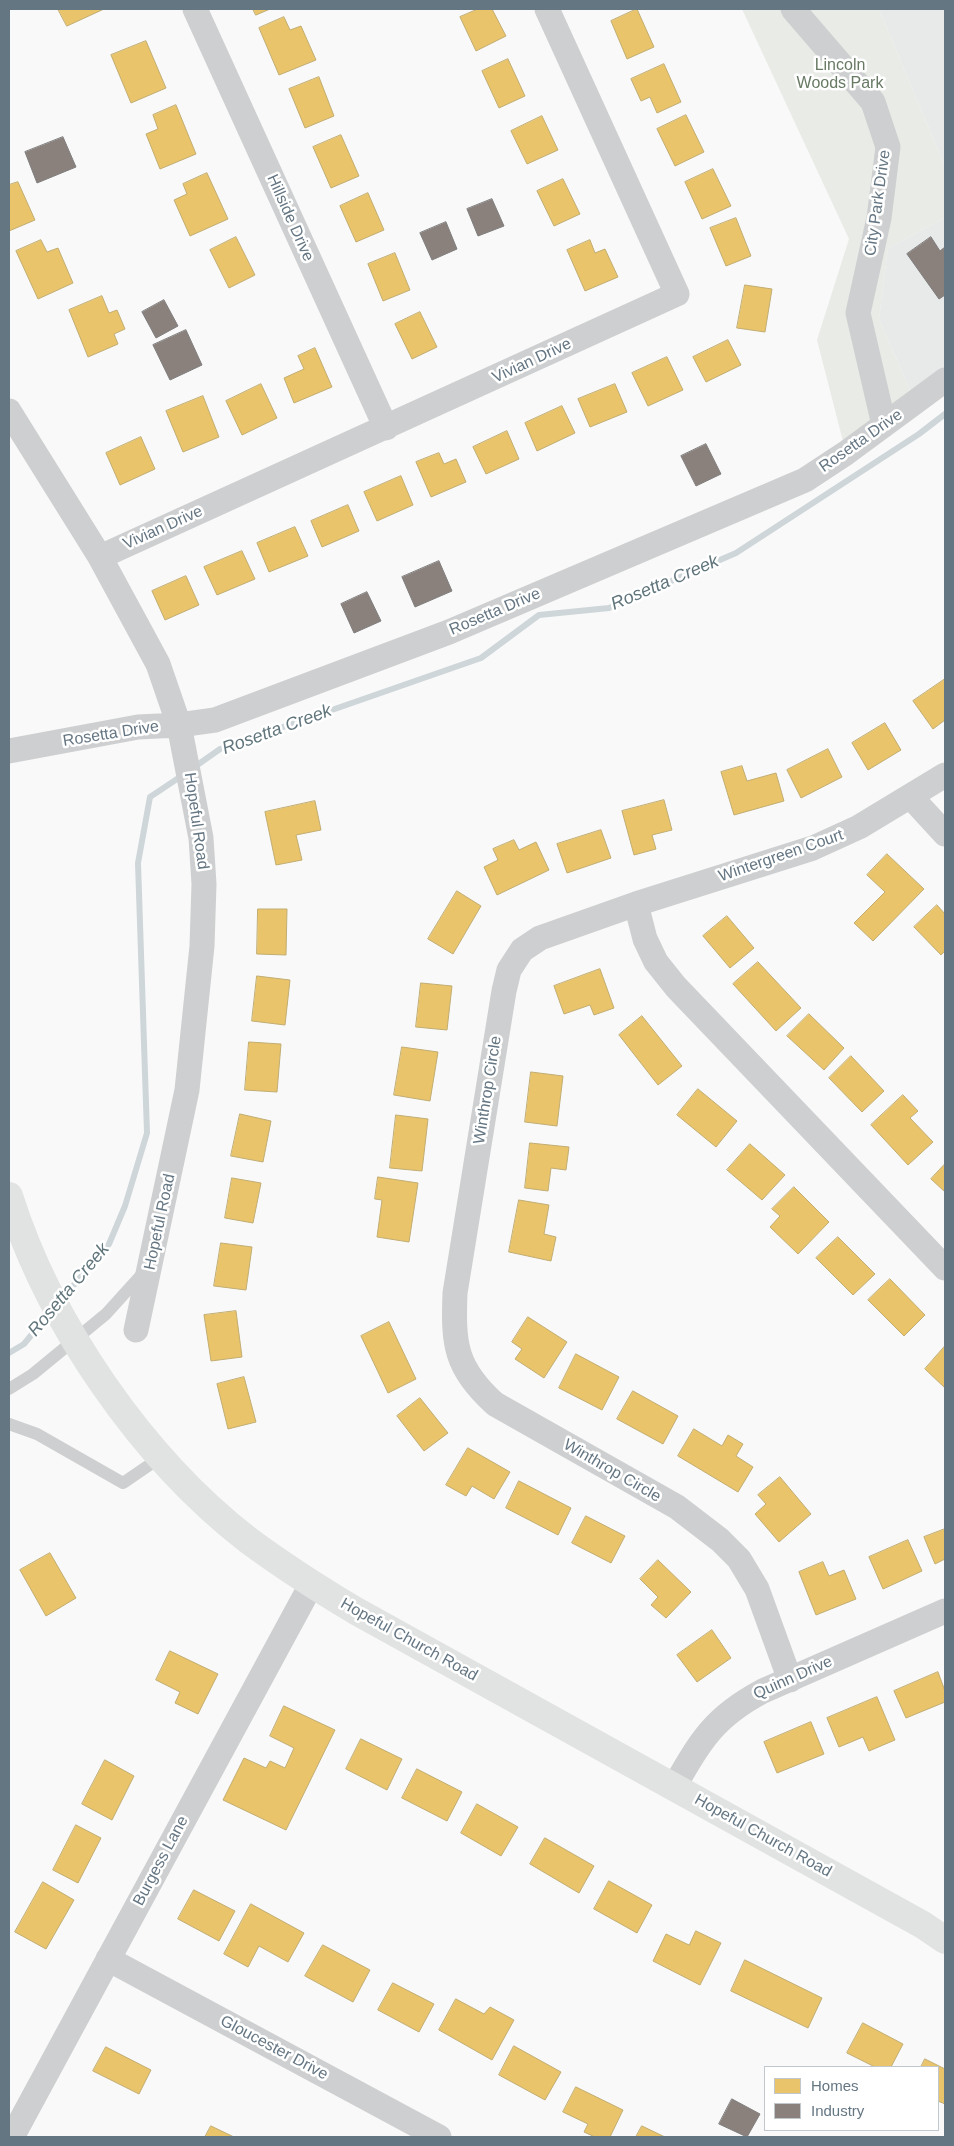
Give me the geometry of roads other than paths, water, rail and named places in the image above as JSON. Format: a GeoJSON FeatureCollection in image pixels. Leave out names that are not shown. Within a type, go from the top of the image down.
{"type":"FeatureCollection","features":[{"type":"Feature","properties":{"kind":"main road","name":"Hopeful Church Road"},"geometry":{"type":"LineString","coordinates":[[9,1196],[38,1268],[65,1322],[91,1366],[121,1408],[161,1457],[199,1496],[248,1539],[311,1585],[364,1616],[923,1925],[945,1940]]}},
{"type":"Feature","properties":{"kind":"street","name":"Hillside Drive"},"geometry":{"type":"LineString","coordinates":[[195,9],[386,428]]}},
{"type":"Feature","properties":{"kind":"street","name":"Vivian Drive"},"geometry":{"type":"LineString","coordinates":[[100,557],[677,294],[547,9]]}},
{"type":"Feature","properties":{"kind":"street","name":"City Park Drive"},"geometry":{"type":"LineString","coordinates":[[793,9],[873,102],[888,147],[879,218],[858,313],[884,425]]}},
{"type":"Feature","properties":{"kind":"street","name":"Rosetta Drive"},"geometry":{"type":"LineString","coordinates":[[9,752],[138,727],[180,725],[215,720],[458,628],[805,480],[846,453],[945,380]]}},
{"type":"Feature","properties":{"kind":"street","name":"Hopeful Road"},"geometry":{"type":"LineString","coordinates":[[9,411],[100,557],[158,664],[180,725],[201,838],[204,884],[202,946],[187,1090],[136,1330]]}},
{"type":"Feature","properties":{"kind":"street","name":"Wintergreen Court"},"geometry":{"type":"LineString","coordinates":[[636,904],[813,848],[859,827],[945,775]]}},
{"type":"Feature","properties":{"kind":"street"},"geometry":{"type":"LineString","coordinates":[[911,797],[945,834]]}},
{"type":"Feature","properties":{"kind":"street"},"geometry":{"type":"LineString","coordinates":[[636,904],[645,939],[656,962],[676,987],[945,1268]]}},
{"type":"Feature","properties":{"kind":"street","name":"Winthrop Circle"},"geometry":{"type":"LineString","coordinates":[[636,904],[540,938],[522,950],[510,970],[504,991],[455,1293],[454,1323],[456,1348],[465,1370],[477,1388],[495,1404],[677,1507],[720,1540],[739,1559],[757,1589],[790,1680]]}},
{"type":"Feature","properties":{"kind":"street","name":"Burgess Lane"},"geometry":{"type":"LineString","coordinates":[[12,2137],[311,1585]]}},
{"type":"Feature","properties":{"kind":"street","name":"Quinn Drive"},"geometry":{"type":"LineString","coordinates":[[674,1787],[699,1744],[716,1722],[738,1704],[945,1610]]}},
{"type":"Feature","properties":{"kind":"street","name":"Gloucester Drive"},"geometry":{"type":"LineString","coordinates":[[108,1959],[439,2137]]}},
{"type":"Feature","properties":{"kind":"lane"},"geometry":{"type":"LineString","coordinates":[[9,1389],[33,1374],[106,1314],[151,1265]]}},
{"type":"Feature","properties":{"kind":"lane"},"geometry":{"type":"LineString","coordinates":[[9,1424],[37,1434],[123,1483],[161,1457]]}},
{"type":"Feature","properties":{"kind":"waterway","name":"Rosetta Creek"},"geometry":{"type":"LineString","coordinates":[[193,768],[220,749],[481,658],[539,615],[609,608],[736,553],[919,434],[945,414]]}},
{"type":"Feature","properties":{"kind":"waterway","name":"Rosetta Creek"},"geometry":{"type":"LineString","coordinates":[[61,1300],[109,1244],[125,1206],[147,1133],[138,863],[150,797],[183,775]]}},
{"type":"Feature","properties":{"kind":"waterway","name":"Rosetta Creek"},"geometry":{"type":"LineString","coordinates":[[9,1353],[24,1344],[51,1311]]}},
{"type":"Feature","properties":{"kind":"park label","name":"Lincoln Woods Park"},"geometry":{"type":"Point","coordinates":[840,75]}}]}
